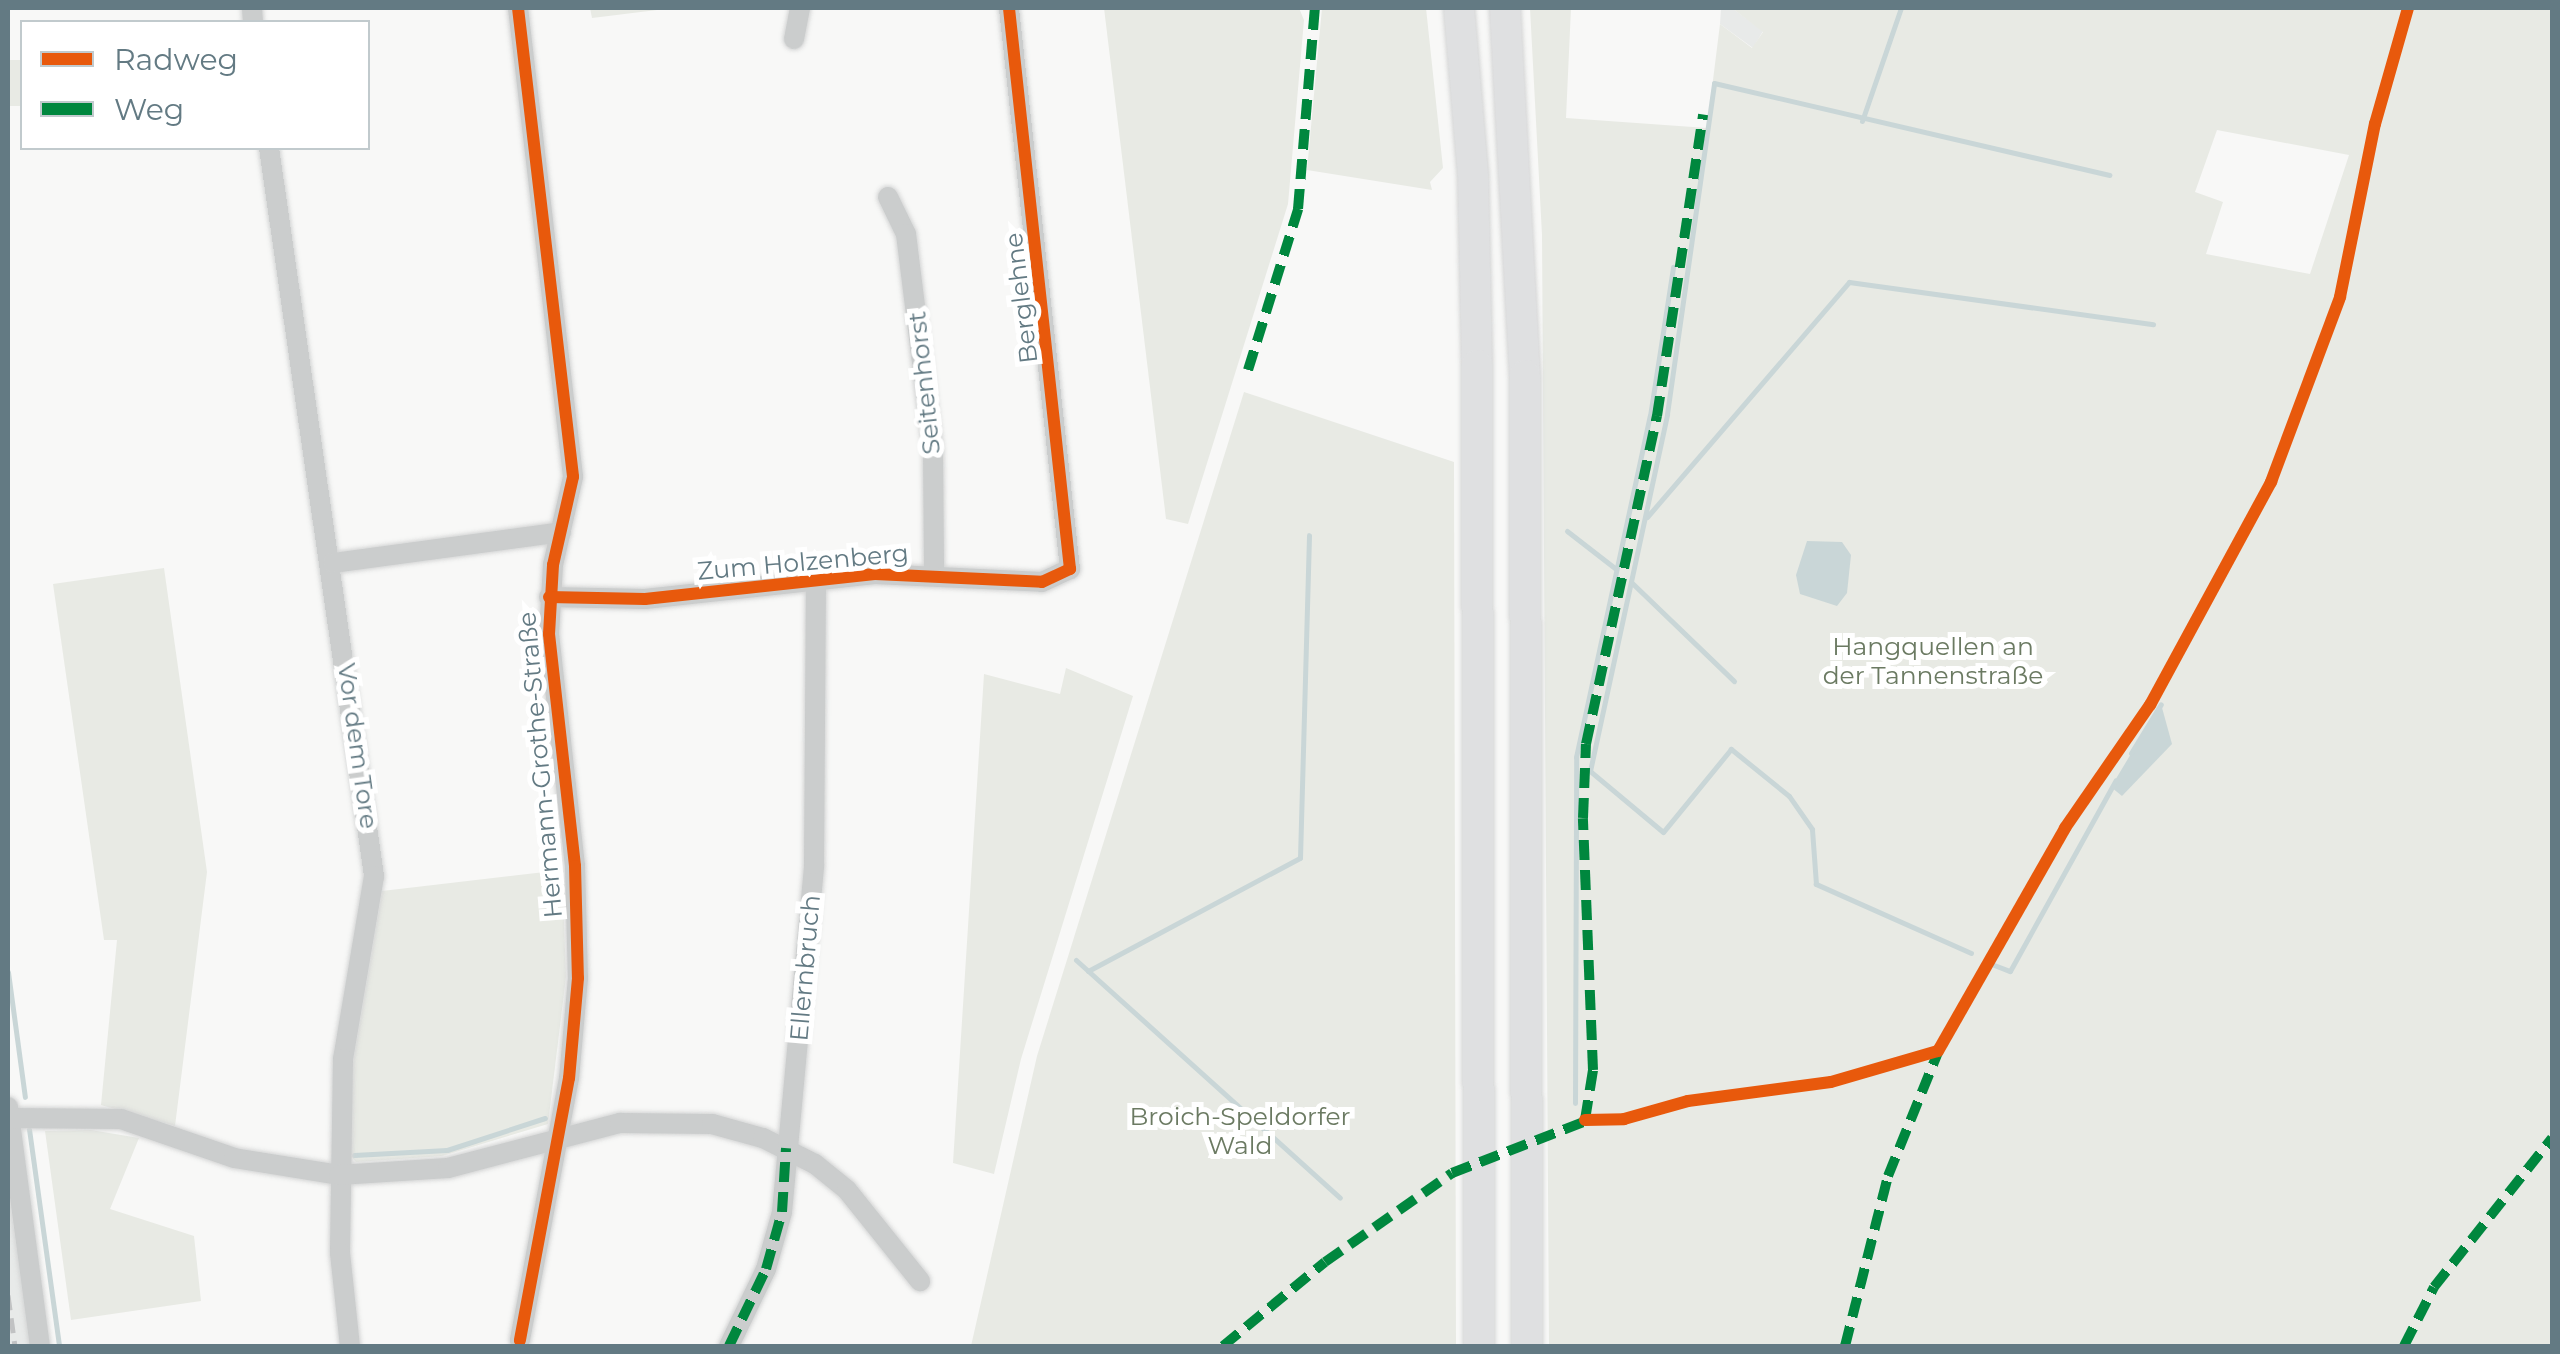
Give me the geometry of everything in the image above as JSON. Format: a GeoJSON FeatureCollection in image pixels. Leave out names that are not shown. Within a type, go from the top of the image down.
{"type":"FeatureCollection","features":[{"type":"Feature","properties":{"kind":"highway"},"geometry":{"type":"LineString","coordinates":[[1459,8],[1473,174],[1477,365],[1479,1346]]}},
{"type":"Feature","properties":{"kind":"highway"},"geometry":{"type":"LineString","coordinates":[[1505,8],[1525,375],[1527,1346]]}},
{"type":"Feature","properties":{"kind":"street","name":"Hermann-Grothe-Straße"},"geometry":{"type":"LineString","coordinates":[[518,8],[573,477],[549,597],[575,866],[578,978],[557,1138],[520,1340]]}},
{"type":"Feature","properties":{"kind":"street"},"geometry":{"type":"LineString","coordinates":[[794,39],[800,8]]}},
{"type":"Feature","properties":{"kind":"street","name":"Berglehne"},"geometry":{"type":"LineString","coordinates":[[1009,8],[1074,555],[1060,579]]}},
{"type":"Feature","properties":{"kind":"street","name":"Vor dem Tore"},"geometry":{"type":"LineString","coordinates":[[268,150],[293,348],[333,563],[374,876],[343,1059],[339,1175],[350,1346]]}},
{"type":"Feature","properties":{"kind":"street","name":"Seitenhorst"},"geometry":{"type":"LineString","coordinates":[[888,198],[906,234],[933,450],[934,574]]}},
{"type":"Feature","properties":{"kind":"street"},"geometry":{"type":"LineString","coordinates":[[333,563],[561,532]]}},
{"type":"Feature","properties":{"kind":"street","name":"Zum Holzenberg"},"geometry":{"type":"LineString","coordinates":[[549,597],[645,599],[816,578],[934,574],[1060,579]]}},
{"type":"Feature","properties":{"kind":"street","name":"Ellernbruch"},"geometry":{"type":"LineString","coordinates":[[730,1346],[771,1250],[782,1212],[814,864],[816,578]]}},
{"type":"Feature","properties":{"kind":"street"},"geometry":{"type":"LineString","coordinates":[[40,1346],[8,1111],[121,1120],[234,1158],[339,1175],[448,1168],[620,1123],[684,1120],[738,1129],[786,1148],[847,1190],[920,1281]]}},
{"type":"Feature","properties":{"kind":"shaded area"},"geometry":{"type":"Polygon","coordinates":[[[1721,8],[1732,8],[1763,31],[1753,48],[1720,24],[1721,8]]]}},
{"type":"Feature","properties":{"kind":"shaded area"},"geometry":{"type":"Polygon","coordinates":[[[1807,541],[1842,542],[1851,555],[1847,593],[1837,606],[1800,594],[1796,575],[1807,541]]]}},
{"type":"Feature","properties":{"kind":"shaded area"},"geometry":{"type":"Polygon","coordinates":[[[2161,704],[2172,744],[2122,796],[2111,787],[2161,704]]]}},
{"type":"Feature","properties":{"kind":"shaded area"},"geometry":{"type":"Polygon","coordinates":[[[8,1182],[12,1216],[31,1346],[8,1346],[8,1182]]]}},
{"type":"Feature","properties":{"kind":"green space"},"geometry":{"type":"Polygon","coordinates":[[[590,8],[657,8],[657,10],[592,18],[590,8]]]}},
{"type":"Feature","properties":{"kind":"green space"},"geometry":{"type":"Polygon","coordinates":[[[1104,8],[1299,8],[1304,20],[1288,204],[1188,524],[1166,519],[1104,8]]]}},
{"type":"Feature","properties":{"kind":"green space"},"geometry":{"type":"Polygon","coordinates":[[[1322,8],[1426,8],[1443,168],[1430,182],[1432,190],[1307,170],[1322,8]]]}},
{"type":"Feature","properties":{"kind":"green space","name":"Hangquellen an der Tannenstraße"},"geometry":{"type":"Polygon","coordinates":[[[1530,8],[1571,8],[1566,118],[1707,128],[1720,24],[1752,48],[1763,32],[1732,8],[2552,8],[2552,1346],[1549,1346],[1542,235],[1530,8]],[[2217,130],[2195,192],[2223,202],[2206,254],[2310,274],[2349,155],[2217,130]]]}},
{"type":"Feature","properties":{"kind":"green space"},"geometry":{"type":"Polygon","coordinates":[[[8,60],[20,60],[20,106],[8,106],[8,60]]]}},
{"type":"Feature","properties":{"kind":"green space","name":"Broich-Speldorfer Wald"},"geometry":{"type":"Polygon","coordinates":[[[1244,392],[1454,462],[1456,1346],[971,1346],[1037,1056],[1244,392]]]}},
{"type":"Feature","properties":{"kind":"green space"},"geometry":{"type":"Polygon","coordinates":[[[164,568],[207,872],[175,1126],[101,1105],[117,940],[104,940],[53,584],[164,568]]]}},
{"type":"Feature","properties":{"kind":"green space"},"geometry":{"type":"Polygon","coordinates":[[[1066,668],[1133,696],[1021,1059],[994,1174],[953,1163],[984,674],[1060,694],[1066,668]]]}},
{"type":"Feature","properties":{"kind":"green space"},"geometry":{"type":"Polygon","coordinates":[[[562,870],[566,977],[548,1124],[442,1156],[356,1162],[349,1154],[353,1063],[382,891],[562,870]]]}},
{"type":"Feature","properties":{"kind":"green space"},"geometry":{"type":"Polygon","coordinates":[[[91,1130],[139,1138],[110,1209],[194,1236],[201,1301],[71,1320],[45,1131],[91,1130]]]}},
{"type":"Feature","properties":{"kind":"waterway"},"geometry":{"type":"LineString","coordinates":[[1862,121],[1901,8]]}},
{"type":"Feature","properties":{"kind":"waterway"},"geometry":{"type":"LineString","coordinates":[[1971,953],[1816,884],[1812,829],[1789,796],[1731,749],[1663,832],[1590,771],[1667,414],[1714,83],[2109,175]]}},
{"type":"Feature","properties":{"kind":"waterway"},"geometry":{"type":"LineString","coordinates":[[1575,1103],[1576,757],[1650,416],[1673,267]]}},
{"type":"Feature","properties":{"kind":"waterway"},"geometry":{"type":"LineString","coordinates":[[1647,517],[1849,282],[2153,324]]}},
{"type":"Feature","properties":{"kind":"waterway"},"geometry":{"type":"LineString","coordinates":[[1567,531],[1616,569]]}},
{"type":"Feature","properties":{"kind":"waterway"},"geometry":{"type":"LineString","coordinates":[[1088,971],[1300,858],[1309,535]]}},
{"type":"Feature","properties":{"kind":"waterway"},"geometry":{"type":"LineString","coordinates":[[1631,582],[1734,681]]}},
{"type":"Feature","properties":{"kind":"waterway"},"geometry":{"type":"LineString","coordinates":[[2131,753],[2161,704]]}},
{"type":"Feature","properties":{"kind":"waterway"},"geometry":{"type":"LineString","coordinates":[[1994,965],[2010,971],[2116,780]]}},
{"type":"Feature","properties":{"kind":"waterway"},"geometry":{"type":"LineString","coordinates":[[1076,960],[1340,1198]]}},
{"type":"Feature","properties":{"kind":"waterway"},"geometry":{"type":"LineString","coordinates":[[8,972],[25,1097]]}},
{"type":"Feature","properties":{"kind":"waterway"},"geometry":{"type":"LineString","coordinates":[[354,1155],[447,1150],[545,1118]]}},
{"type":"Feature","properties":{"kind":"waterway"},"geometry":{"type":"LineString","coordinates":[[29,1129],[59,1346]]}},
{"type":"Feature","properties":{"kind":"railway"},"geometry":{"type":"LineString","coordinates":[[8,1295],[15,1346]]}},
{"type":"Feature","properties":{"kind":"marked path"},"geometry":{"type":"LineString","coordinates":[[1248,370],[1298,209],[1315,8]]}},
{"type":"Feature","properties":{"kind":"marked path"},"geometry":{"type":"LineString","coordinates":[[1585,1120],[1593,1070],[1583,818],[1586,744],[1657,416],[1703,114]]}},
{"type":"Feature","properties":{"kind":"marked path"},"geometry":{"type":"LineString","coordinates":[[1845,1346],[1888,1176],[1940,1047]]}},
{"type":"Feature","properties":{"kind":"marked path"},"geometry":{"type":"LineString","coordinates":[[1223,1346],[1325,1262],[1452,1173],[1591,1119]]}},
{"type":"Feature","properties":{"kind":"marked path"},"geometry":{"type":"LineString","coordinates":[[2404,1346],[2434,1287],[2552,1138]]}},
{"type":"Feature","properties":{"kind":"marked path"},"geometry":{"type":"LineString","coordinates":[[729,1346],[766,1269],[782,1212],[786,1148]]}},
{"type":"Feature","properties":{"kind":"cycle path"},"geometry":{"type":"LineString","coordinates":[[518,8],[573,477],[553,565],[549,634],[575,866],[578,978],[569,1078],[520,1340]]}},
{"type":"Feature","properties":{"kind":"cycle path"},"geometry":{"type":"LineString","coordinates":[[549,597],[645,599],[875,574],[1042,582],[1070,569],[1009,8]]}},
{"type":"Feature","properties":{"kind":"cycle path"},"geometry":{"type":"LineString","coordinates":[[1585,1120],[1624,1119],[1688,1101],[1831,1082],[1938,1051],[2065,828],[2150,705],[2271,482],[2340,297],[2375,124],[2408,8]]}}]}
